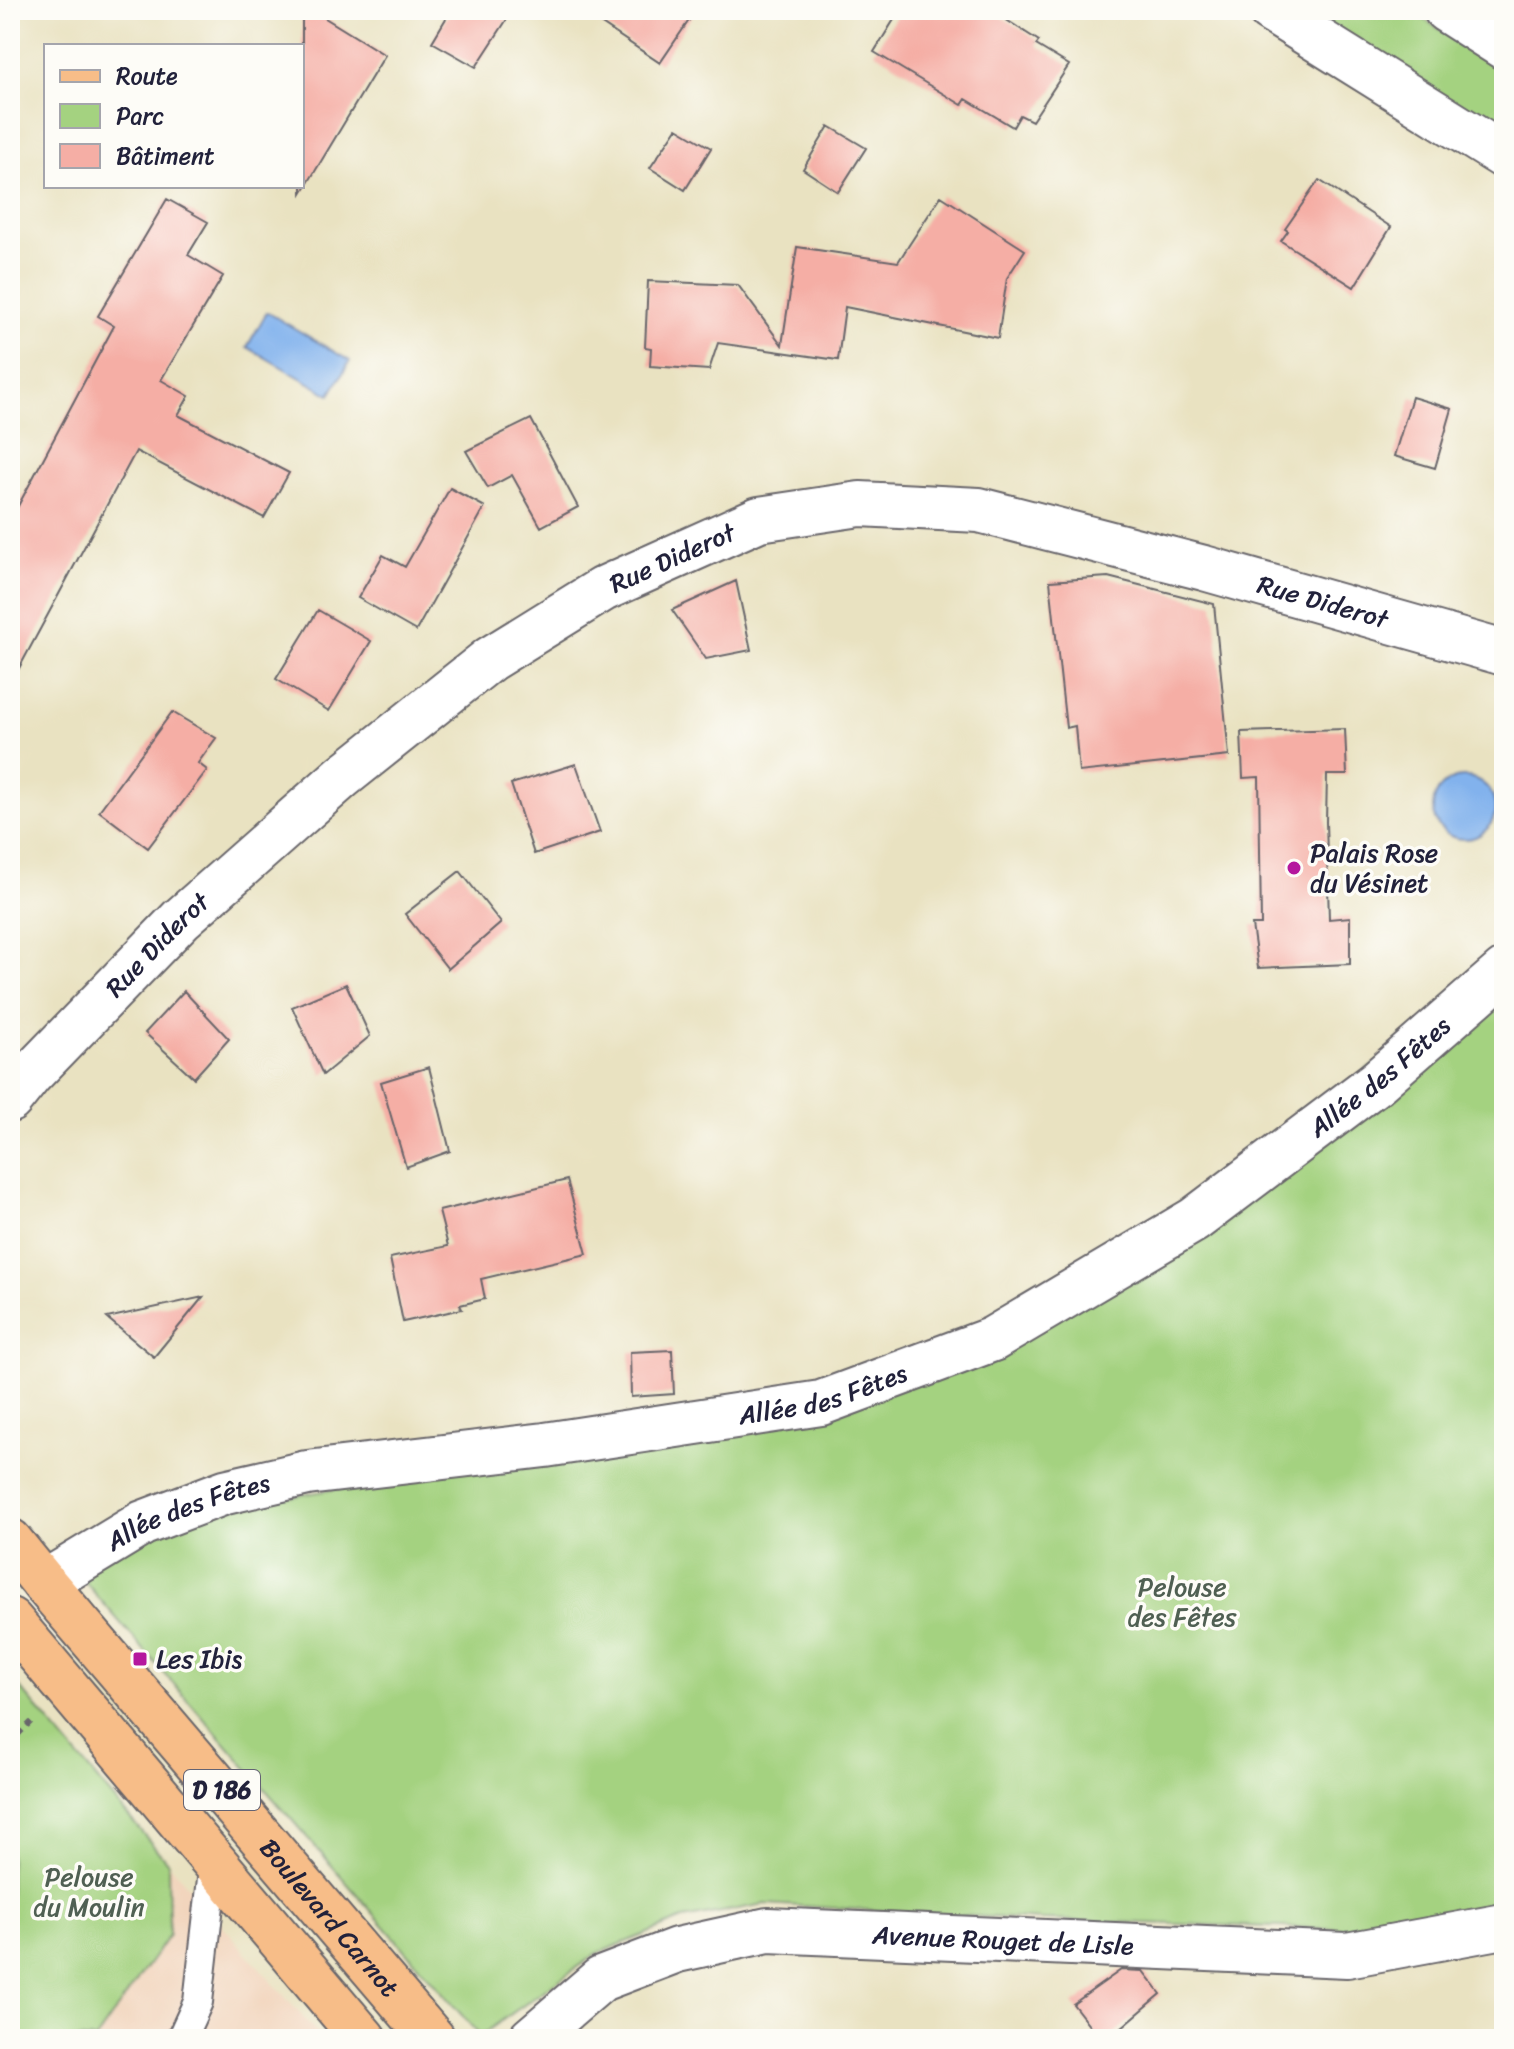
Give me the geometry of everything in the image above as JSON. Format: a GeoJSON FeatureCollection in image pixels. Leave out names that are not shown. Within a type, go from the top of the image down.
{"type":"FeatureCollection","features":[{"type":"Feature","properties":{"kind":"main road","name":"Boulevard Carnot"},"geometry":{"type":"LineString","coordinates":[[10,1541],[433,2039]]}},
{"type":"Feature","properties":{"kind":"main road","name":"Boulevard Carnot"},"geometry":{"type":"LineString","coordinates":[[10,1620],[364,2039]]}},
{"type":"Feature","properties":{"kind":"street"},"geometry":{"type":"LineString","coordinates":[[1270,10],[1504,156]]}},
{"type":"Feature","properties":{"kind":"street"},"geometry":{"type":"LineString","coordinates":[[1446,10],[1504,47]]}},
{"type":"Feature","properties":{"kind":"street","name":"Rue Diderot"},"geometry":{"type":"LineString","coordinates":[[10,1100],[30,1075],[181,919],[342,777],[490,659],[603,589],[759,519],[860,504],[979,510],[1204,568],[1504,653]]}},
{"type":"Feature","properties":{"kind":"street","name":"Allée des Fêtes"},"geometry":{"type":"LineString","coordinates":[[44,1583],[143,1523],[225,1492],[307,1473],[545,1445],[821,1403],[993,1339],[1194,1220],[1377,1082],[1504,971]]}},
{"type":"Feature","properties":{"kind":"street","name":"Avenue Rouget de Lisle"},"geometry":{"type":"LineString","coordinates":[[531,2039],[601,1979],[677,1950],[768,1930],[1347,1955],[1504,1926]]}},
{"type":"Feature","properties":{"kind":"lane"},"geometry":{"type":"LineString","coordinates":[[181,2039],[198,2002],[214,1861]]}},
{"type":"Feature","properties":{"kind":"shaded area"},"geometry":{"type":"Polygon","coordinates":[[[168,1863],[322,2039],[96,2039],[169,1935],[168,1863]]]}},
{"type":"Feature","properties":{"kind":"green space"},"geometry":{"type":"Polygon","coordinates":[[[1300,10],[1409,10],[1504,70],[1504,139],[1300,10]]]}},
{"type":"Feature","properties":{"kind":"green space","name":"Pelouse des Fêtes"},"geometry":{"type":"Polygon","coordinates":[[[1504,971],[1504,1903],[1348,1929],[1042,1920],[765,1904],[683,1919],[596,1954],[480,2036],[71,1566],[143,1523],[821,1403],[993,1339],[1504,971]]]}},
{"type":"Feature","properties":{"kind":"green space","name":"Pelouse du Moulin"},"geometry":{"type":"Polygon","coordinates":[[[10,1676],[168,1863],[169,1935],[96,2039],[10,2039],[10,1676]]]}},
{"type":"Feature","properties":{"kind":"water"},"geometry":{"type":"Polygon","coordinates":[[[267,312],[350,361],[330,395],[247,347],[267,312]]]}},
{"type":"Feature","properties":{"kind":"water"},"geometry":{"type":"Polygon","coordinates":[[[1464,777],[1486,786],[1495,808],[1486,830],[1464,839],[1442,830],[1433,808],[1442,786],[1464,777]]]}},
{"type":"Feature","properties":{"kind":"building"},"geometry":{"type":"Polygon","coordinates":[[[302,10],[312,10],[385,55],[302,193],[304,44],[302,10]]]}},
{"type":"Feature","properties":{"kind":"building"},"geometry":{"type":"Polygon","coordinates":[[[451,10],[513,10],[476,67],[432,42],[451,10]]]}},
{"type":"Feature","properties":{"kind":"building"},"geometry":{"type":"Polygon","coordinates":[[[581,10],[696,10],[660,63],[581,10]]]}},
{"type":"Feature","properties":{"kind":"building"},"geometry":{"type":"Polygon","coordinates":[[[900,10],[991,10],[1039,41],[1036,45],[1069,65],[1032,121],[1020,115],[1013,127],[966,99],[962,105],[874,52],[900,10]]]}},
{"type":"Feature","properties":{"kind":"building"},"geometry":{"type":"Polygon","coordinates":[[[829,126],[866,148],[838,192],[803,169],[829,126]]]}},
{"type":"Feature","properties":{"kind":"building"},"geometry":{"type":"Polygon","coordinates":[[[677,128],[711,148],[685,190],[650,168],[677,128]]]}},
{"type":"Feature","properties":{"kind":"building"},"geometry":{"type":"Polygon","coordinates":[[[1319,180],[1391,227],[1354,287],[1281,241],[1288,231],[1285,229],[1319,180]]]}},
{"type":"Feature","properties":{"kind":"building"},"geometry":{"type":"Polygon","coordinates":[[[941,196],[1025,250],[1007,278],[998,338],[845,307],[838,360],[718,343],[709,370],[650,366],[651,348],[645,347],[648,281],[738,285],[782,345],[797,247],[898,262],[941,196]]]}},
{"type":"Feature","properties":{"kind":"building"},"geometry":{"type":"Polygon","coordinates":[[[167,199],[208,222],[188,255],[223,276],[161,380],[189,396],[178,415],[289,473],[264,518],[136,451],[10,685],[10,521],[114,326],[98,316],[167,199]]]}},
{"type":"Feature","properties":{"kind":"building"},"geometry":{"type":"Polygon","coordinates":[[[1412,397],[1452,409],[1435,468],[1394,456],[1412,397]]]}},
{"type":"Feature","properties":{"kind":"building"},"geometry":{"type":"Polygon","coordinates":[[[531,419],[578,507],[541,527],[512,475],[488,488],[466,451],[531,419]]]}},
{"type":"Feature","properties":{"kind":"building"},"geometry":{"type":"Polygon","coordinates":[[[450,488],[485,507],[416,631],[358,598],[383,555],[405,567],[450,488]]]}},
{"type":"Feature","properties":{"kind":"building"},"geometry":{"type":"Polygon","coordinates":[[[1108,577],[1214,604],[1229,756],[1079,772],[1075,726],[1066,728],[1050,581],[1108,577]]]}},
{"type":"Feature","properties":{"kind":"building"},"geometry":{"type":"Polygon","coordinates":[[[736,581],[751,650],[706,659],[672,610],[736,581]]]}},
{"type":"Feature","properties":{"kind":"building"},"geometry":{"type":"Polygon","coordinates":[[[318,610],[371,641],[329,711],[276,679],[318,610]]]}},
{"type":"Feature","properties":{"kind":"building"},"geometry":{"type":"Polygon","coordinates":[[[172,712],[216,738],[198,763],[207,770],[148,848],[99,811],[172,712]]]}},
{"type":"Feature","properties":{"kind":"building","name":"Palais Rose du Vésinet"},"geometry":{"type":"Polygon","coordinates":[[[1345,729],[1347,775],[1327,775],[1326,822],[1329,919],[1350,917],[1350,964],[1258,968],[1252,925],[1261,925],[1259,777],[1243,778],[1241,732],[1345,729]]]}},
{"type":"Feature","properties":{"kind":"building"},"geometry":{"type":"Polygon","coordinates":[[[576,764],[600,832],[534,854],[511,784],[576,764]]]}},
{"type":"Feature","properties":{"kind":"building"},"geometry":{"type":"Polygon","coordinates":[[[460,871],[501,923],[448,969],[405,914],[460,871]]]}},
{"type":"Feature","properties":{"kind":"building"},"geometry":{"type":"Polygon","coordinates":[[[346,984],[370,1036],[323,1075],[292,1007],[346,984]]]}},
{"type":"Feature","properties":{"kind":"building"},"geometry":{"type":"Polygon","coordinates":[[[184,991],[229,1039],[194,1078],[145,1033],[184,991]]]}},
{"type":"Feature","properties":{"kind":"building"},"geometry":{"type":"Polygon","coordinates":[[[429,1067],[450,1151],[406,1167],[381,1082],[429,1067]]]}},
{"type":"Feature","properties":{"kind":"building"},"geometry":{"type":"Polygon","coordinates":[[[567,1180],[587,1254],[481,1279],[485,1299],[460,1305],[462,1309],[403,1322],[390,1258],[448,1246],[439,1211],[567,1180]]]}},
{"type":"Feature","properties":{"kind":"building"},"geometry":{"type":"Polygon","coordinates":[[[203,1297],[154,1357],[107,1318],[203,1297]]]}},
{"type":"Feature","properties":{"kind":"building"},"geometry":{"type":"Polygon","coordinates":[[[672,1350],[674,1394],[631,1397],[630,1352],[672,1350]]]}},
{"type":"Feature","properties":{"kind":"building"},"geometry":{"type":"Polygon","coordinates":[[[1121,1970],[1143,1971],[1161,1994],[1108,2039],[1100,2039],[1073,2004],[1121,1970]]]}},
{"type":"Feature","properties":{"kind":"place","name":"Palais Rose du Vésinet"},"geometry":{"type":"Point","coordinates":[1294,868]}},
{"type":"Feature","properties":{"kind":"place","name":"Les Ibis"},"geometry":{"type":"Point","coordinates":[140,1659]}}]}
